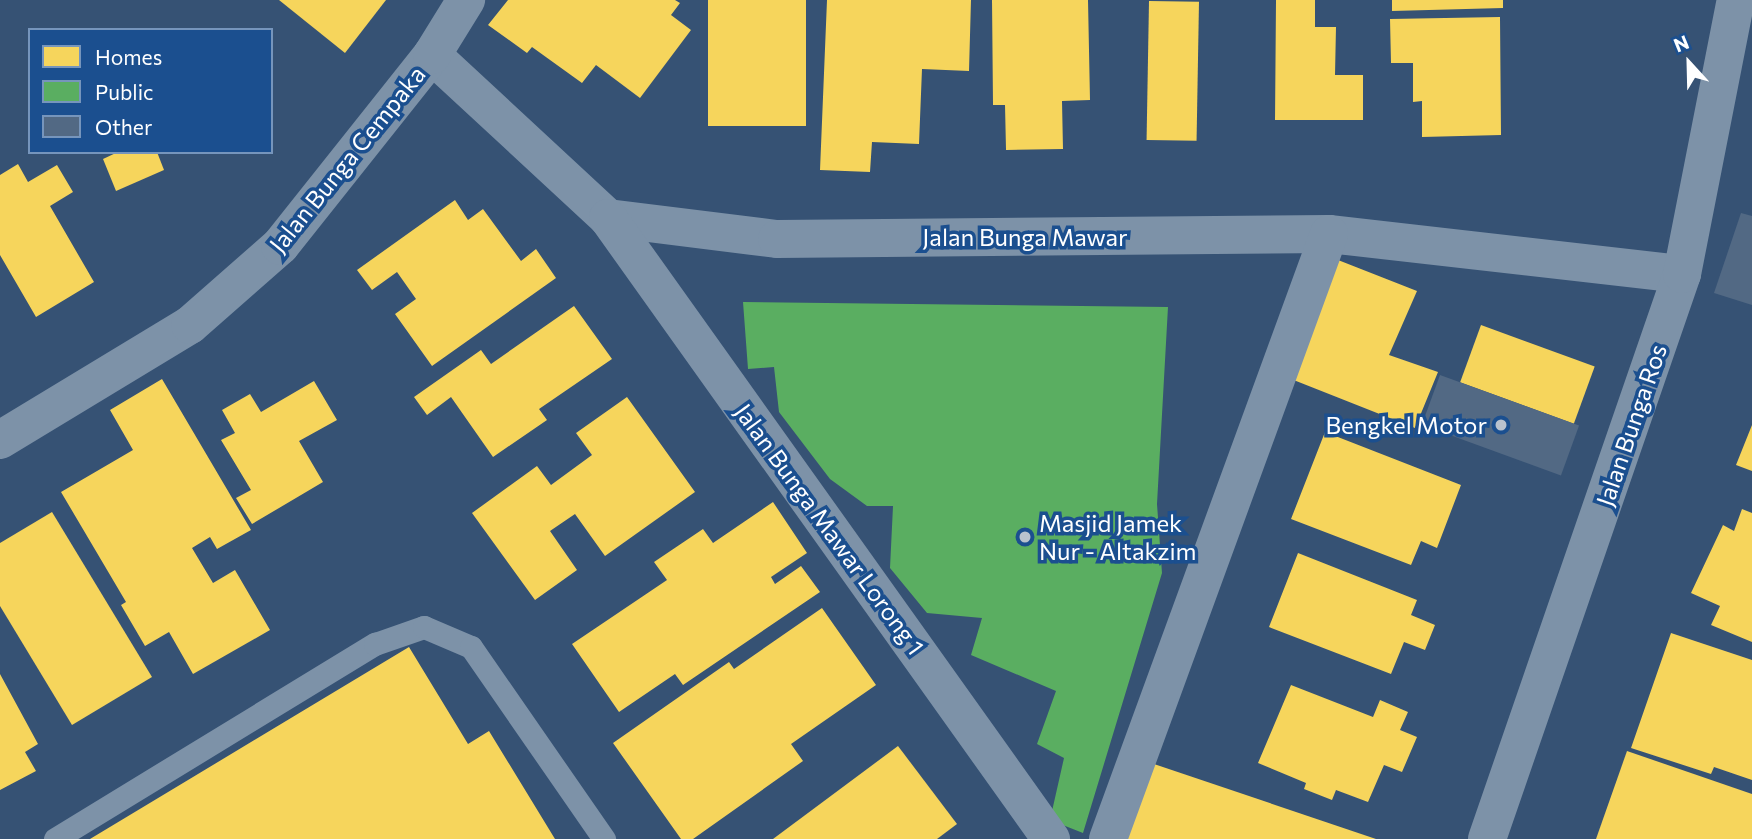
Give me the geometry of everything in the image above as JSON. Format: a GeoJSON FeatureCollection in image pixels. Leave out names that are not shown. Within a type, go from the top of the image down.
{"type":"FeatureCollection","features":[{"type":"Feature","properties":{"kind":"street","name":"Jalan Bunga Cempaka"},"geometry":{"type":"LineString","coordinates":[[0,440],[190,325],[280,246],[432,55],[466,0]]}},
{"type":"Feature","properties":{"kind":"street","name":"Jalan Bunga Ros"},"geometry":{"type":"LineString","coordinates":[[1487,839],[1682,274],[1736,0]]}},
{"type":"Feature","properties":{"kind":"street"},"geometry":{"type":"LineString","coordinates":[[432,55],[608,219]]}},
{"type":"Feature","properties":{"kind":"street","name":"Jalan Bunga Mawar"},"geometry":{"type":"LineString","coordinates":[[608,219],[777,239],[1329,234],[1682,274]]}},
{"type":"Feature","properties":{"kind":"street","name":"Jalan Bunga Mawar Lorong 1"},"geometry":{"type":"LineString","coordinates":[[608,219],[1052,839]]}},
{"type":"Feature","properties":{"kind":"street"},"geometry":{"type":"LineString","coordinates":[[1108,839],[1329,234]]}},
{"type":"Feature","properties":{"kind":"lane"},"geometry":{"type":"LineString","coordinates":[[55,839],[375,644],[424,626],[471,647],[604,839]]}},
{"type":"Feature","properties":{"kind":"building: Homes"},"geometry":{"type":"Polygon","coordinates":[[[279,0],[386,0],[345,53],[279,0]]]}},
{"type":"Feature","properties":{"kind":"building: Homes"},"geometry":{"type":"Polygon","coordinates":[[[508,0],[675,0],[680,3],[671,15],[691,30],[640,98],[596,65],[582,83],[532,47],[527,53],[488,25],[508,0]]]}},
{"type":"Feature","properties":{"kind":"building: Homes"},"geometry":{"type":"Polygon","coordinates":[[[708,0],[806,0],[806,126],[708,126],[708,0]]]}},
{"type":"Feature","properties":{"kind":"building: Homes"},"geometry":{"type":"Polygon","coordinates":[[[827,0],[971,0],[969,71],[922,69],[919,144],[872,142],[870,172],[820,170],[827,0]]]}},
{"type":"Feature","properties":{"kind":"building: Homes"},"geometry":{"type":"Polygon","coordinates":[[[992,0],[1088,0],[1090,100],[1062,101],[1063,149],[1006,150],[1005,105],[993,105],[992,0]]]}},
{"type":"Feature","properties":{"kind":"building: Homes"},"geometry":{"type":"Polygon","coordinates":[[[1276,0],[1315,0],[1315,27],[1336,27],[1335,75],[1363,75],[1363,120],[1275,120],[1276,0]]]}},
{"type":"Feature","properties":{"kind":"building: Homes"},"geometry":{"type":"Polygon","coordinates":[[[1392,0],[1503,0],[1503,8],[1392,11],[1392,0]]]}},
{"type":"Feature","properties":{"kind":"building: Homes"},"geometry":{"type":"Polygon","coordinates":[[[1149,1],[1199,2],[1197,141],[1147,140],[1149,1]]]}},
{"type":"Feature","properties":{"kind":"building: Homes"},"geometry":{"type":"Polygon","coordinates":[[[1500,17],[1501,135],[1422,137],[1422,101],[1413,102],[1413,63],[1391,63],[1390,19],[1500,17]]]}},
{"type":"Feature","properties":{"kind":"building: Homes"},"geometry":{"type":"Polygon","coordinates":[[[114,154],[158,154],[164,170],[116,191],[103,159],[114,154]]]}},
{"type":"Feature","properties":{"kind":"building: Homes"},"geometry":{"type":"Polygon","coordinates":[[[18,164],[28,182],[57,165],[73,192],[50,206],[94,282],[36,317],[0,255],[0,175],[18,164]]]}},
{"type":"Feature","properties":{"kind":"building: Homes"},"geometry":{"type":"Polygon","coordinates":[[[455,200],[468,220],[483,209],[521,261],[536,249],[556,278],[432,366],[395,314],[416,299],[397,272],[372,290],[357,270],[455,200]]]}},
{"type":"Feature","properties":{"kind":"building: Homes"},"geometry":{"type":"Polygon","coordinates":[[[1338,260],[1417,291],[1389,355],[1438,372],[1415,428],[1286,377],[1338,260]]]}},
{"type":"Feature","properties":{"kind":"building: Homes"},"geometry":{"type":"Polygon","coordinates":[[[574,306],[612,359],[539,409],[547,420],[493,457],[451,397],[427,415],[414,397],[481,350],[491,364],[574,306]]]}},
{"type":"Feature","properties":{"kind":"building: Homes"},"geometry":{"type":"Polygon","coordinates":[[[1481,325],[1595,366],[1574,424],[1460,382],[1481,325]]]}},
{"type":"Feature","properties":{"kind":"building: Homes"},"geometry":{"type":"Polygon","coordinates":[[[162,379],[251,530],[217,549],[210,537],[192,548],[213,583],[235,570],[270,630],[193,674],[169,632],[145,646],[121,605],[126,602],[61,492],[133,450],[110,410],[162,379]]]}},
{"type":"Feature","properties":{"kind":"building: Homes"},"geometry":{"type":"Polygon","coordinates":[[[314,381],[337,420],[299,441],[323,482],[252,524],[236,498],[251,490],[221,440],[235,433],[222,410],[250,394],[261,412],[314,381]]]}},
{"type":"Feature","properties":{"kind":"building: Homes"},"geometry":{"type":"Polygon","coordinates":[[[627,397],[695,492],[605,556],[575,514],[550,531],[577,570],[535,600],[472,513],[537,466],[551,485],[592,455],[576,433],[627,397]]]}},
{"type":"Feature","properties":{"kind":"building: Homes"},"geometry":{"type":"Polygon","coordinates":[[[1752,425],[1752,471],[1736,465],[1752,425]]]}},
{"type":"Feature","properties":{"kind":"building: Homes"},"geometry":{"type":"Polygon","coordinates":[[[1325,432],[1461,485],[1437,548],[1421,541],[1411,565],[1291,519],[1325,432]]]}},
{"type":"Feature","properties":{"kind":"building: Homes"},"geometry":{"type":"Polygon","coordinates":[[[773,502],[807,553],[771,577],[775,584],[801,566],[820,592],[683,685],[675,674],[619,712],[572,644],[667,580],[654,562],[703,529],[713,543],[773,502]]]}},
{"type":"Feature","properties":{"kind":"building: Homes"},"geometry":{"type":"Polygon","coordinates":[[[1742,509],[1752,513],[1752,642],[1711,625],[1720,606],[1691,593],[1723,525],[1734,531],[1742,509]]]}},
{"type":"Feature","properties":{"kind":"building: Homes"},"geometry":{"type":"Polygon","coordinates":[[[52,512],[152,677],[72,725],[0,606],[0,543],[52,512]]]}},
{"type":"Feature","properties":{"kind":"building: Homes"},"geometry":{"type":"Polygon","coordinates":[[[1298,553],[1417,600],[1411,615],[1435,625],[1425,650],[1404,642],[1391,674],[1269,627],[1298,553]]]}},
{"type":"Feature","properties":{"kind":"building: Homes"},"geometry":{"type":"Polygon","coordinates":[[[822,608],[876,685],[791,744],[803,761],[693,839],[681,839],[613,743],[729,662],[734,669],[822,608]]]}},
{"type":"Feature","properties":{"kind":"building: Homes"},"geometry":{"type":"Polygon","coordinates":[[[1671,633],[1752,660],[1752,780],[1714,767],[1711,774],[1631,748],[1671,633]]]}},
{"type":"Feature","properties":{"kind":"building: Homes"},"geometry":{"type":"Polygon","coordinates":[[[409,647],[468,744],[489,731],[555,839],[90,839],[409,647]]]}},
{"type":"Feature","properties":{"kind":"building: Homes"},"geometry":{"type":"Polygon","coordinates":[[[0,674],[38,744],[25,752],[36,771],[0,790],[0,674]]]}},
{"type":"Feature","properties":{"kind":"building: Homes"},"geometry":{"type":"Polygon","coordinates":[[[1291,685],[1373,717],[1380,700],[1408,712],[1400,730],[1417,737],[1402,772],[1384,765],[1368,802],[1336,790],[1332,800],[1304,789],[1306,783],[1258,763],[1291,685]]]}},
{"type":"Feature","properties":{"kind":"building: Homes"},"geometry":{"type":"Polygon","coordinates":[[[898,746],[957,824],[937,839],[773,839],[898,746]]]}},
{"type":"Feature","properties":{"kind":"building: Homes"},"geometry":{"type":"Polygon","coordinates":[[[1627,751],[1752,794],[1752,839],[1596,839],[1627,751]]]}},
{"type":"Feature","properties":{"kind":"building: Homes"},"geometry":{"type":"Polygon","coordinates":[[[1151,763],[1376,839],[1125,839],[1151,763]]]}},
{"type":"Feature","properties":{"kind":"building: Public","name":"Masjid Jamek Nur - Altakzim"},"geometry":{"type":"Polygon","coordinates":[[[743,302],[1168,307],[1157,504],[1162,573],[1083,833],[1050,820],[1064,758],[1037,744],[1056,691],[971,655],[982,618],[927,613],[890,568],[893,506],[867,506],[830,479],[779,412],[774,367],[748,369],[743,302]]]}},
{"type":"Feature","properties":{"kind":"building: Other"},"geometry":{"type":"Polygon","coordinates":[[[1741,213],[1752,216],[1752,305],[1714,293],[1741,213]]]}},
{"type":"Feature","properties":{"kind":"building: Other","name":"Bengkel Motor"},"geometry":{"type":"Polygon","coordinates":[[[1440,375],[1579,426],[1561,475],[1422,425],[1440,375]]]}},
{"type":"Feature","properties":{"kind":"place","name":"Bengkel Motor"},"geometry":{"type":"Point","coordinates":[1501,425]}},
{"type":"Feature","properties":{"kind":"place","name":"Masjid Jamek Nur - Altakzim"},"geometry":{"type":"Point","coordinates":[1025,537]}}]}
